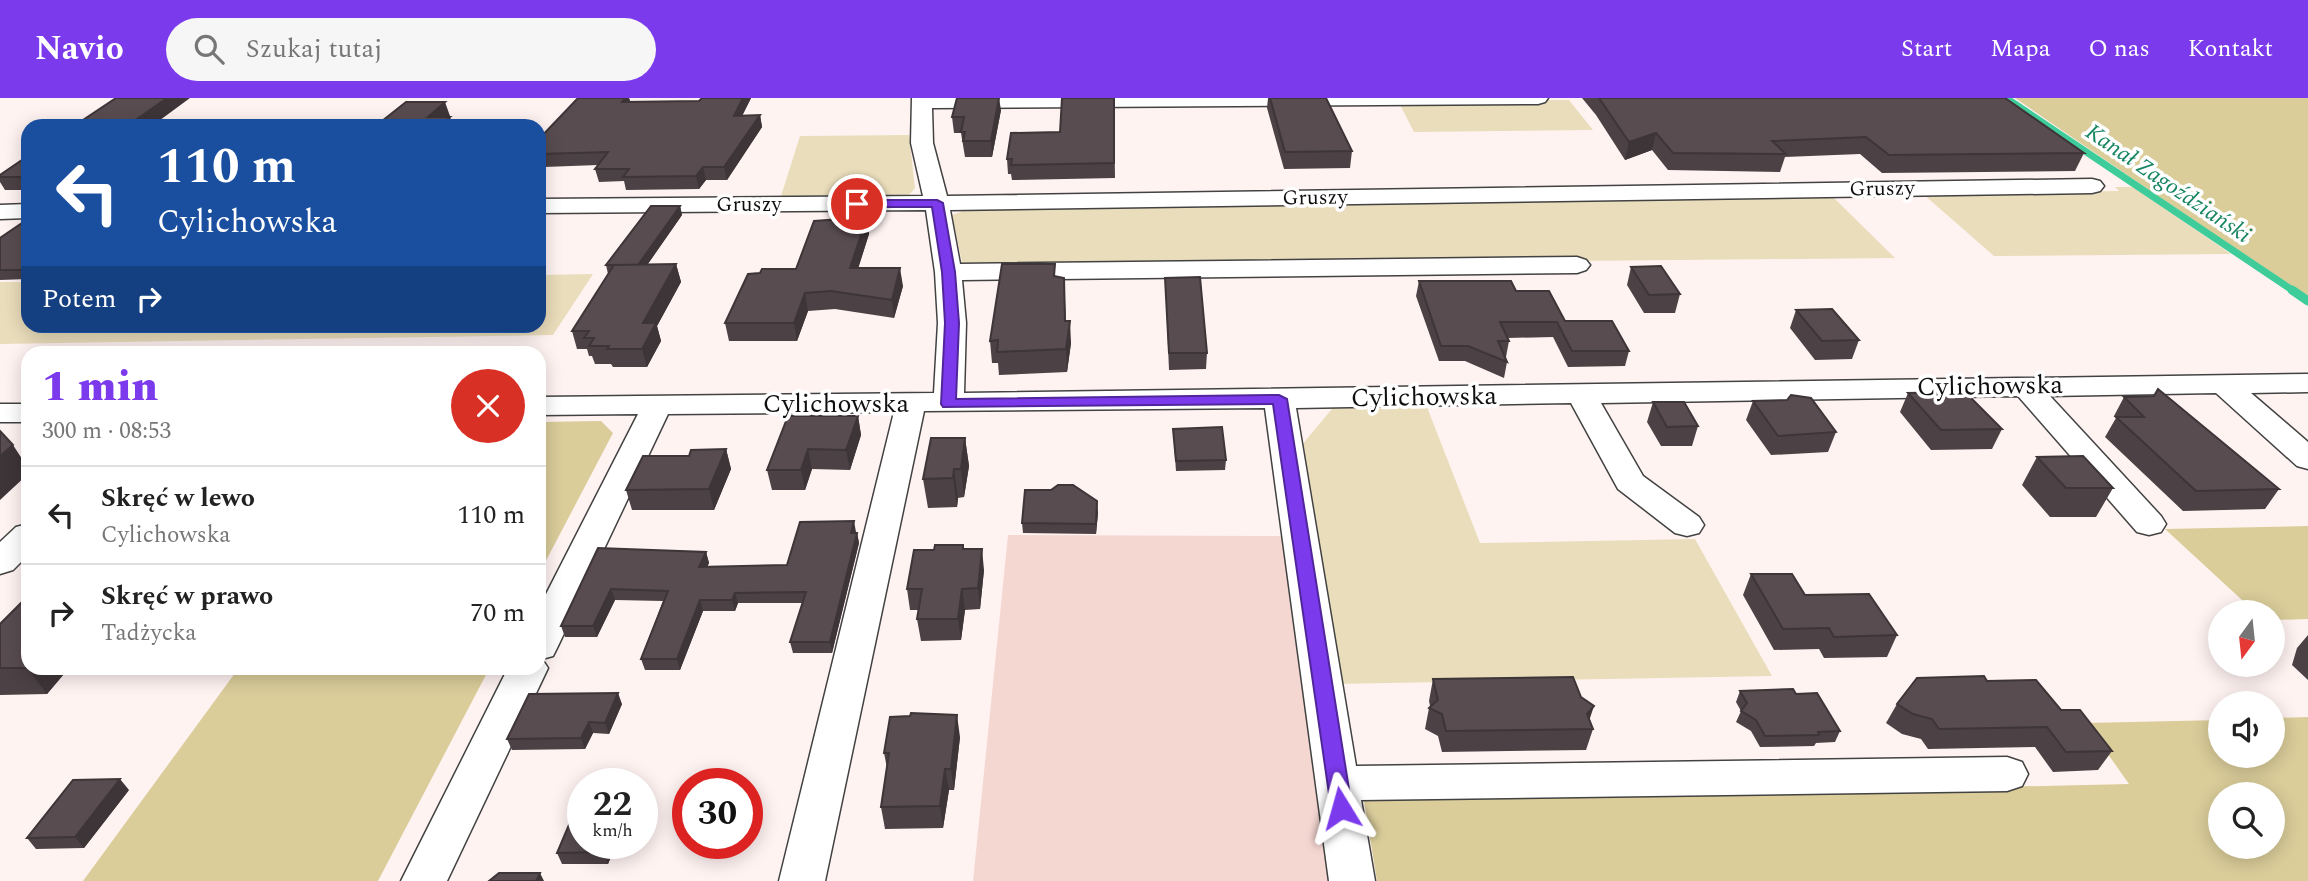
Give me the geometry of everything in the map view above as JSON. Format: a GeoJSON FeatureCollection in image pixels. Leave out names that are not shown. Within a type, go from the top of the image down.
{"type":"FeatureCollection","features":[{"type":"Feature","properties":{"kind":"street"},"geometry":{"type":"LineString","coordinates":[[948,404],[952,323],[948,272],[937,203],[922,143],[922,100],[1538,98]]}},
{"type":"Feature","properties":{"kind":"street","name":"Gruszy"},"geometry":{"type":"LineString","coordinates":[[546,206],[2092,186]]}},
{"type":"Feature","properties":{"kind":"street"},"geometry":{"type":"LineString","coordinates":[[0,212],[21,211]]}},
{"type":"Feature","properties":{"kind":"street"},"geometry":{"type":"LineString","coordinates":[[948,272],[1577,265]]}},
{"type":"Feature","properties":{"kind":"street"},"geometry":{"type":"LineString","coordinates":[[2222,383],[2308,459]]}},
{"type":"Feature","properties":{"kind":"street","name":"Cylichowska"},"geometry":{"type":"LineString","coordinates":[[546,406],[948,404],[2308,383]]}},
{"type":"Feature","properties":{"kind":"street"},"geometry":{"type":"LineString","coordinates":[[2024,386],[2149,524]]}},
{"type":"Feature","properties":{"kind":"street"},"geometry":{"type":"LineString","coordinates":[[1581,394],[1630,482],[1687,524]]}},
{"type":"Feature","properties":{"kind":"street"},"geometry":{"type":"LineString","coordinates":[[1279,399],[1352,881]]}},
{"type":"Feature","properties":{"kind":"street"},"geometry":{"type":"LineString","coordinates":[[802,881],[911,403]]}},
{"type":"Feature","properties":{"kind":"street"},"geometry":{"type":"LineString","coordinates":[[546,632],[657,406]]}},
{"type":"Feature","properties":{"kind":"street"},"geometry":{"type":"LineString","coordinates":[[0,413],[21,413]]}},
{"type":"Feature","properties":{"kind":"street"},"geometry":{"type":"LineString","coordinates":[[0,562],[21,542]]}},
{"type":"Feature","properties":{"kind":"street"},"geometry":{"type":"LineString","coordinates":[[424,881],[525,675]]}},
{"type":"Feature","properties":{"kind":"street"},"geometry":{"type":"LineString","coordinates":[[1338,783],[2007,774]]}},
{"type":"Feature","properties":{"kind":"shaded area"},"geometry":{"type":"Polygon","coordinates":[[[2015,98],[2308,98],[2308,299],[2015,98]]]}},
{"type":"Feature","properties":{"kind":"shaded area"},"geometry":{"type":"Polygon","coordinates":[[[1569,100],[1593,130],[1414,132],[1398,101],[1569,100]]]}},
{"type":"Feature","properties":{"kind":"shaded area"},"geometry":{"type":"Polygon","coordinates":[[[909,135],[915,188],[909,195],[781,196],[800,136],[909,135]]]}},
{"type":"Feature","properties":{"kind":"shaded area"},"geometry":{"type":"Polygon","coordinates":[[[2115,187],[2133,187],[2231,254],[1994,256],[1923,194],[2119,191],[2115,187]]]}},
{"type":"Feature","properties":{"kind":"shaded area"},"geometry":{"type":"Polygon","coordinates":[[[1832,196],[1895,258],[963,267],[952,215],[974,207],[1832,196]]]}},
{"type":"Feature","properties":{"kind":"shaded area"},"geometry":{"type":"Polygon","coordinates":[[[593,274],[553,335],[0,344],[0,282],[21,282],[21,333],[546,333],[546,275],[593,274]]]}},
{"type":"Feature","properties":{"kind":"shaded area"},"geometry":{"type":"Polygon","coordinates":[[[1425,402],[1480,543],[1695,539],[1772,676],[1334,684],[1296,452],[1336,404],[1425,402]]]}},
{"type":"Feature","properties":{"kind":"shaded area"},"geometry":{"type":"Polygon","coordinates":[[[601,421],[613,433],[546,561],[546,422],[601,421]]]}},
{"type":"Feature","properties":{"kind":"shaded area"},"geometry":{"type":"Polygon","coordinates":[[[2308,526],[2308,619],[2286,620],[2286,600],[2242,600],[2165,529],[2308,526]]]}},
{"type":"Feature","properties":{"kind":"shaded area"},"geometry":{"type":"Polygon","coordinates":[[[1008,535],[1286,536],[1337,881],[973,881],[1008,535]]]}},
{"type":"Feature","properties":{"kind":"shaded area"},"geometry":{"type":"Polygon","coordinates":[[[234,675],[486,675],[378,881],[83,881],[234,675]]]}},
{"type":"Feature","properties":{"kind":"shaded area"},"geometry":{"type":"Polygon","coordinates":[[[2308,717],[2308,881],[1377,881],[1364,801],[2129,784],[2086,723],[2208,720],[2208,768],[2285,768],[2285,718],[2308,717]]]}},
{"type":"Feature","properties":{"kind":"building"},"geometry":{"type":"Polygon","coordinates":[[[116,98],[167,98],[137,119],[84,119],[116,98]]]}},
{"type":"Feature","properties":{"kind":"building"},"geometry":{"type":"Polygon","coordinates":[[[578,98],[625,98],[622,102],[743,98],[734,116],[760,115],[724,167],[703,167],[696,176],[623,177],[629,169],[595,169],[608,152],[546,154],[546,132],[578,98]]]}},
{"type":"Feature","properties":{"kind":"building"},"geometry":{"type":"Polygon","coordinates":[[[957,98],[999,98],[991,141],[963,141],[965,132],[961,132],[964,117],[952,117],[957,98]]]}},
{"type":"Feature","properties":{"kind":"building"},"geometry":{"type":"Polygon","coordinates":[[[1062,98],[1114,98],[1114,163],[1011,165],[1012,159],[1007,159],[1011,133],[1060,132],[1062,98]]]}},
{"type":"Feature","properties":{"kind":"building"},"geometry":{"type":"Polygon","coordinates":[[[1270,98],[1326,98],[1352,151],[1285,152],[1270,98]]]}},
{"type":"Feature","properties":{"kind":"building"},"geometry":{"type":"Polygon","coordinates":[[[1599,98],[2005,98],[2084,153],[1889,155],[1866,137],[1772,141],[1786,154],[1673,153],[1656,133],[1629,142],[1599,98]]]}},
{"type":"Feature","properties":{"kind":"building"},"geometry":{"type":"Polygon","coordinates":[[[406,102],[445,102],[428,117],[450,117],[448,119],[385,119],[406,102]]]}},
{"type":"Feature","properties":{"kind":"building"},"geometry":{"type":"Polygon","coordinates":[[[21,161],[21,177],[0,175],[21,161]]]}},
{"type":"Feature","properties":{"kind":"building"},"geometry":{"type":"Polygon","coordinates":[[[651,206],[680,206],[638,265],[606,265],[651,206]]]}},
{"type":"Feature","properties":{"kind":"building"},"geometry":{"type":"Polygon","coordinates":[[[867,217],[850,268],[900,268],[892,300],[831,291],[805,293],[794,323],[725,323],[748,274],[760,273],[762,269],[796,269],[814,221],[867,217]]]}},
{"type":"Feature","properties":{"kind":"building"},"geometry":{"type":"Polygon","coordinates":[[[21,224],[21,270],[0,270],[0,238],[21,224]]]}},
{"type":"Feature","properties":{"kind":"building"},"geometry":{"type":"Polygon","coordinates":[[[676,264],[643,323],[656,323],[642,349],[589,346],[594,338],[584,338],[589,331],[572,331],[614,265],[676,264]]]}},
{"type":"Feature","properties":{"kind":"building"},"geometry":{"type":"Polygon","coordinates":[[[1002,264],[1055,264],[1054,276],[1064,278],[1065,321],[1070,321],[1066,349],[997,352],[998,340],[990,341],[1002,264]]]}},
{"type":"Feature","properties":{"kind":"building"},"geometry":{"type":"Polygon","coordinates":[[[1661,266],[1680,294],[1649,295],[1631,267],[1661,266]]]}},
{"type":"Feature","properties":{"kind":"building"},"geometry":{"type":"Polygon","coordinates":[[[1200,277],[1207,353],[1169,353],[1165,278],[1200,277]]]}},
{"type":"Feature","properties":{"kind":"building"},"geometry":{"type":"Polygon","coordinates":[[[1419,281],[1511,281],[1516,291],[1549,291],[1565,321],[1612,321],[1629,351],[1572,351],[1557,322],[1500,322],[1509,341],[1498,341],[1507,362],[1468,346],[1441,346],[1419,281]]]}},
{"type":"Feature","properties":{"kind":"building"},"geometry":{"type":"Polygon","coordinates":[[[1832,309],[1859,340],[1822,341],[1796,310],[1832,309]]]}},
{"type":"Feature","properties":{"kind":"building"},"geometry":{"type":"Polygon","coordinates":[[[2158,389],[2279,489],[2196,491],[2116,417],[2144,417],[2124,397],[2154,396],[2158,389]]]}},
{"type":"Feature","properties":{"kind":"building"},"geometry":{"type":"Polygon","coordinates":[[[1965,392],[2002,429],[1941,430],[1908,393],[1965,392]]]}},
{"type":"Feature","properties":{"kind":"building"},"geometry":{"type":"Polygon","coordinates":[[[1791,395],[1811,398],[1836,432],[1778,436],[1753,401],[1787,400],[1791,395]]]}},
{"type":"Feature","properties":{"kind":"building"},"geometry":{"type":"Polygon","coordinates":[[[1653,402],[1684,402],[1698,426],[1667,427],[1653,402]]]}},
{"type":"Feature","properties":{"kind":"building"},"geometry":{"type":"Polygon","coordinates":[[[788,416],[858,416],[846,450],[808,449],[801,470],[767,470],[788,416]]]}},
{"type":"Feature","properties":{"kind":"building"},"geometry":{"type":"Polygon","coordinates":[[[1222,427],[1226,460],[1176,461],[1173,429],[1222,427]]]}},
{"type":"Feature","properties":{"kind":"building"},"geometry":{"type":"Polygon","coordinates":[[[0,431],[13,445],[0,456],[0,431]]]}},
{"type":"Feature","properties":{"kind":"building"},"geometry":{"type":"Polygon","coordinates":[[[931,438],[965,438],[961,469],[954,469],[953,478],[923,479],[931,438]]]}},
{"type":"Feature","properties":{"kind":"building"},"geometry":{"type":"Polygon","coordinates":[[[726,449],[709,489],[626,490],[643,456],[689,456],[691,450],[726,449]]]}},
{"type":"Feature","properties":{"kind":"building"},"geometry":{"type":"Polygon","coordinates":[[[2083,456],[2113,488],[2066,488],[2037,457],[2083,456]]]}},
{"type":"Feature","properties":{"kind":"building"},"geometry":{"type":"Polygon","coordinates":[[[1058,485],[1073,485],[1097,501],[1096,524],[1022,523],[1025,490],[1051,490],[1058,485]]]}},
{"type":"Feature","properties":{"kind":"building"},"geometry":{"type":"Polygon","coordinates":[[[854,521],[851,533],[857,533],[830,642],[790,642],[806,592],[735,593],[732,600],[700,600],[677,659],[641,659],[668,591],[611,589],[593,626],[561,626],[598,548],[706,552],[699,567],[787,565],[800,522],[854,521]]]}},
{"type":"Feature","properties":{"kind":"building"},"geometry":{"type":"Polygon","coordinates":[[[935,545],[963,545],[963,549],[982,549],[978,588],[962,589],[958,619],[917,619],[922,589],[907,589],[914,550],[934,550],[935,545]]]}},
{"type":"Feature","properties":{"kind":"building"},"geometry":{"type":"Polygon","coordinates":[[[1751,574],[1792,574],[1805,595],[1869,594],[1897,635],[1834,637],[1829,628],[1783,629],[1751,574]]]}},
{"type":"Feature","properties":{"kind":"building"},"geometry":{"type":"Polygon","coordinates":[[[21,603],[21,668],[0,668],[0,624],[21,603]]]}},
{"type":"Feature","properties":{"kind":"building"},"geometry":{"type":"Polygon","coordinates":[[[1984,676],[1987,681],[2036,680],[2061,710],[2080,710],[2112,751],[2066,752],[2047,727],[1939,729],[1932,719],[1913,714],[1897,704],[1917,678],[1984,676]]]}},
{"type":"Feature","properties":{"kind":"building"},"geometry":{"type":"Polygon","coordinates":[[[1573,677],[1581,697],[1594,706],[1587,714],[1593,729],[1446,731],[1442,714],[1429,708],[1438,700],[1433,679],[1573,677]]]}},
{"type":"Feature","properties":{"kind":"building"},"geometry":{"type":"Polygon","coordinates":[[[1793,689],[1796,694],[1817,693],[1840,731],[1818,732],[1819,735],[1765,736],[1756,720],[1741,711],[1747,703],[1740,691],[1793,689]]]}},
{"type":"Feature","properties":{"kind":"building"},"geometry":{"type":"Polygon","coordinates":[[[618,693],[605,723],[589,722],[581,738],[507,739],[529,694],[618,693]]]}},
{"type":"Feature","properties":{"kind":"building"},"geometry":{"type":"Polygon","coordinates":[[[911,713],[957,715],[951,769],[945,769],[940,806],[881,807],[889,753],[884,753],[890,717],[910,716],[911,713]]]}},
{"type":"Feature","properties":{"kind":"building"},"geometry":{"type":"Polygon","coordinates":[[[120,779],[75,837],[27,838],[73,780],[120,779]]]}},
{"type":"Feature","properties":{"kind":"building"},"geometry":{"type":"Polygon","coordinates":[[[567,829],[567,853],[557,853],[567,829]]]}},
{"type":"Feature","properties":{"kind":"building"},"geometry":{"type":"Polygon","coordinates":[[[499,873],[540,873],[536,881],[489,881],[499,873]]]}},
{"type":"Feature","properties":{"kind":"waterway","name":"Kanał Zagoździański"},"geometry":{"type":"LineString","coordinates":[[2006,98],[2295,292]]}},
{"type":"Feature","properties":{"kind":"waterway","name":"Kanał Zagoździański"},"geometry":{"type":"LineString","coordinates":[[2292,290],[2308,301]]}},
{"type":"Feature","properties":{"kind":"route"},"geometry":{"type":"LineString","coordinates":[[857,204],[937,203],[948,272],[952,323],[948,404],[1279,399],[1341,808]]}}]}
